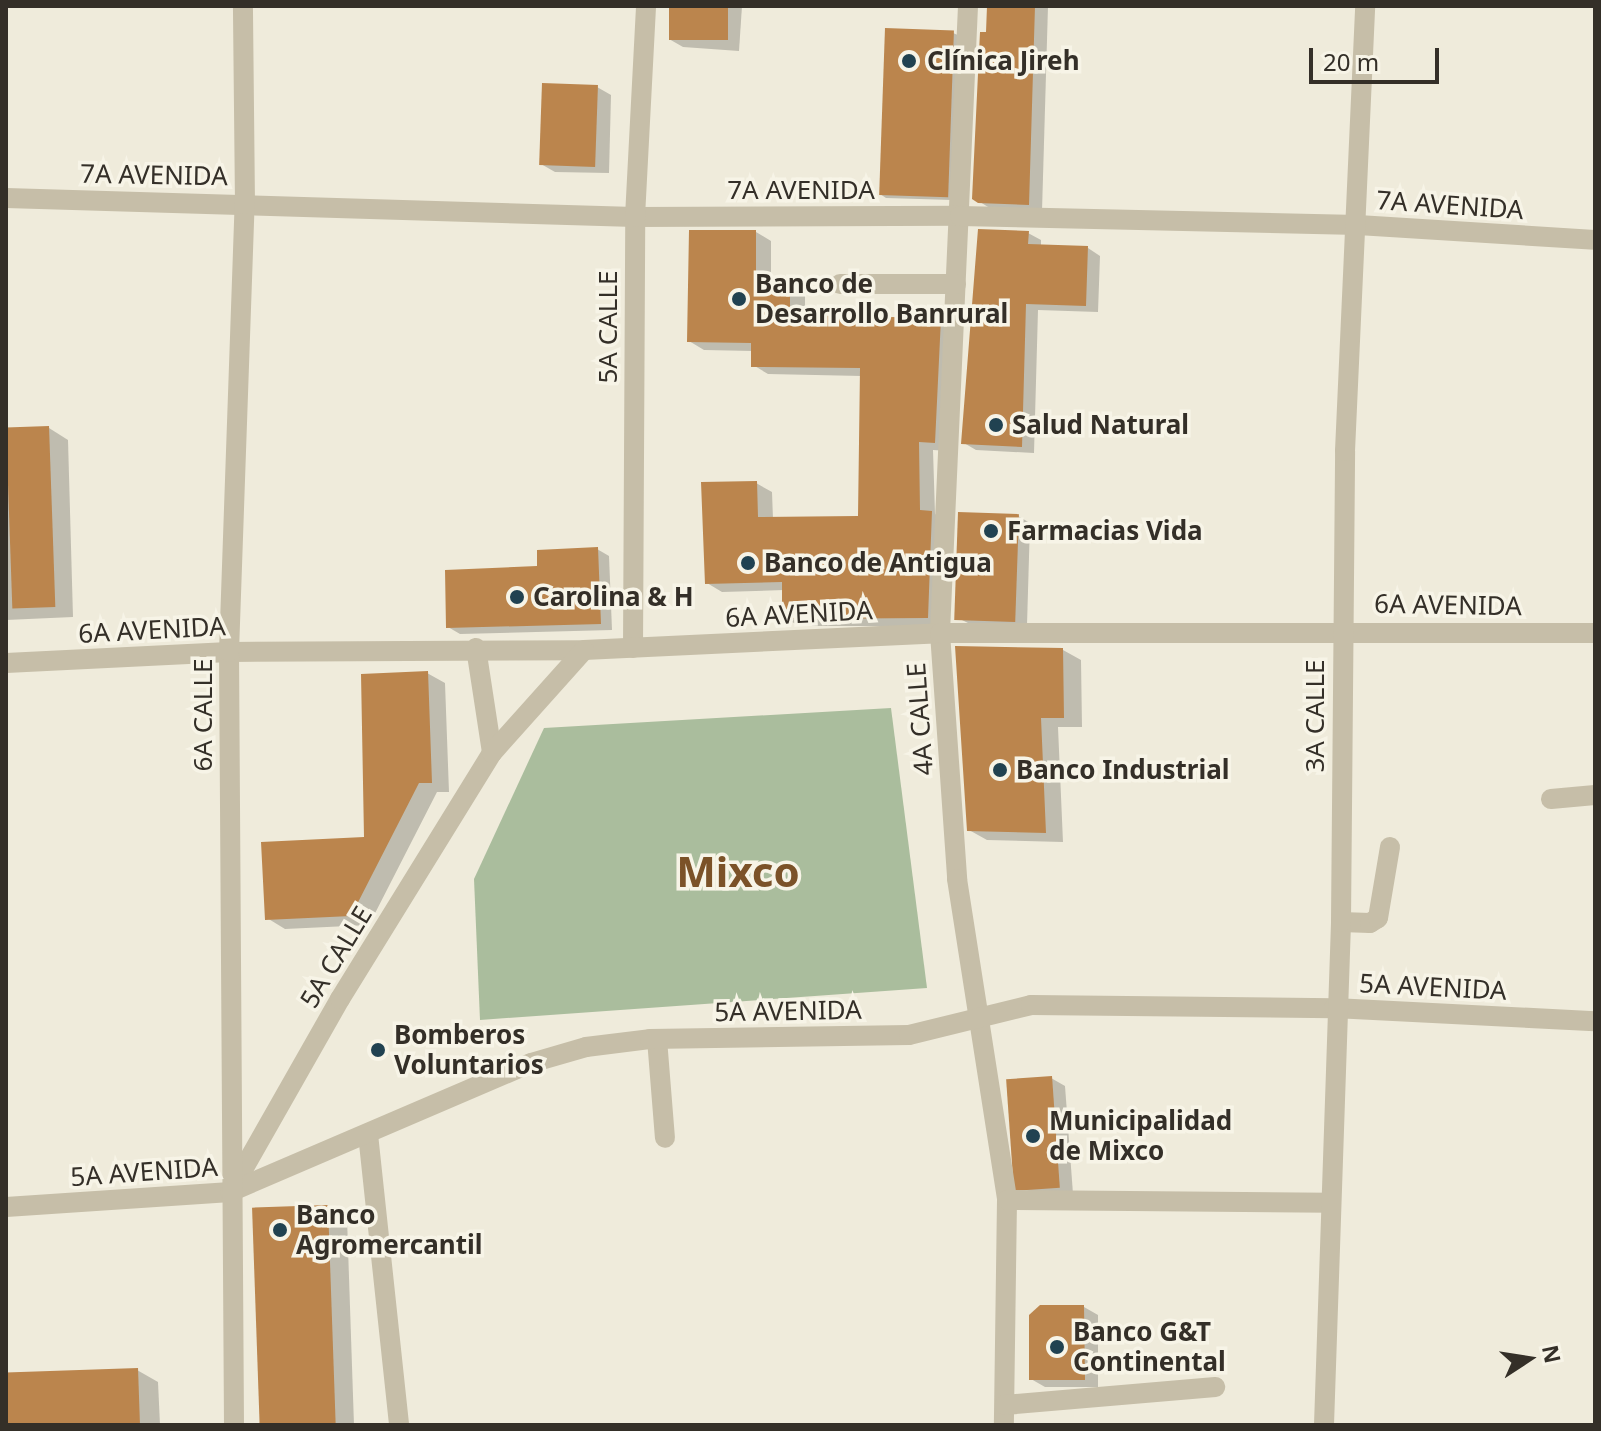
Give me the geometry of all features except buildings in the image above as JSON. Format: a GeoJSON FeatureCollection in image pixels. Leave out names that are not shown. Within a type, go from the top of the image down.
{"type":"FeatureCollection","features":[{"type":"Feature","properties":{"kind":"street","name":"6A CALLE"},"geometry":{"type":"LineString","coordinates":[[234,1425],[230,1192],[229,652],[245,204],[243,6]]}},
{"type":"Feature","properties":{"kind":"street","name":"5A CALLE"},"geometry":{"type":"LineString","coordinates":[[633,648],[635,217],[646,6]]}},
{"type":"Feature","properties":{"kind":"street","name":"4A CALLE"},"geometry":{"type":"LineString","coordinates":[[968,6],[940,633],[957,879],[1007,1200],[1005,1415]]}},
{"type":"Feature","properties":{"kind":"street","name":"3A CALLE"},"geometry":{"type":"LineString","coordinates":[[1324,1425],[1334,1008],[1341,922],[1340,630],[1365,6]]}},
{"type":"Feature","properties":{"kind":"street","name":"7A AVENIDA"},"geometry":{"type":"LineString","coordinates":[[6,198],[635,217],[960,216],[1358,225],[1595,240]]}},
{"type":"Feature","properties":{"kind":"street"},"geometry":{"type":"LineString","coordinates":[[840,284],[956,284]]}},
{"type":"Feature","properties":{"kind":"street","name":"6A AVENIDA"},"geometry":{"type":"LineString","coordinates":[[6,663],[229,652],[476,648],[584,650],[940,633],[1340,630],[1595,633]]}},
{"type":"Feature","properties":{"kind":"street"},"geometry":{"type":"LineString","coordinates":[[476,648],[492,753]]}},
{"type":"Feature","properties":{"kind":"street","name":"5A CALLE"},"geometry":{"type":"LineString","coordinates":[[230,1192],[340,999],[492,753],[584,650]]}},
{"type":"Feature","properties":{"kind":"street"},"geometry":{"type":"LineString","coordinates":[[1551,799],[1595,795]]}},
{"type":"Feature","properties":{"kind":"street"},"geometry":{"type":"LineString","coordinates":[[1341,922],[1370,923],[1378,918],[1390,847]]}},
{"type":"Feature","properties":{"kind":"street","name":"5A AVENIDA"},"geometry":{"type":"LineString","coordinates":[[6,1207],[230,1192],[531,1063],[586,1047],[657,1039],[909,1035],[943,1030],[979,1016],[1031,1005],[1334,1008],[1595,1021]]}},
{"type":"Feature","properties":{"kind":"street"},"geometry":{"type":"LineString","coordinates":[[657,1039],[665,1138]]}},
{"type":"Feature","properties":{"kind":"street"},"geometry":{"type":"LineString","coordinates":[[368,1134],[399,1425]]}},
{"type":"Feature","properties":{"kind":"street"},"geometry":{"type":"LineString","coordinates":[[1007,1200],[1329,1203]]}},
{"type":"Feature","properties":{"kind":"street"},"geometry":{"type":"LineString","coordinates":[[1005,1415],[1215,1387]]}},
{"type":"Feature","properties":{"kind":"green space"},"geometry":{"type":"Polygon","coordinates":[[[891,708],[927,988],[480,1020],[474,879],[544,728],[891,708]]]}},
{"type":"Feature","properties":{"kind":"place","name":"Clínica Jireh"},"geometry":{"type":"Point","coordinates":[909,61]}},
{"type":"Feature","properties":{"kind":"place","name":"Banco de Desarrollo Banrural"},"geometry":{"type":"Point","coordinates":[739,299]}},
{"type":"Feature","properties":{"kind":"place","name":"Salud Natural"},"geometry":{"type":"Point","coordinates":[996,425]}},
{"type":"Feature","properties":{"kind":"place","name":"Farmacias Vida"},"geometry":{"type":"Point","coordinates":[991,531]}},
{"type":"Feature","properties":{"kind":"place","name":"Banco de Antigua"},"geometry":{"type":"Point","coordinates":[748,563]}},
{"type":"Feature","properties":{"kind":"place","name":"Carolina & H"},"geometry":{"type":"Point","coordinates":[517,597]}},
{"type":"Feature","properties":{"kind":"place","name":"Banco Industrial"},"geometry":{"type":"Point","coordinates":[1000,770]}},
{"type":"Feature","properties":{"kind":"place","name":"Bomberos Voluntarios"},"geometry":{"type":"Point","coordinates":[378,1050]}},
{"type":"Feature","properties":{"kind":"place","name":"Municipalidad de Mixco"},"geometry":{"type":"Point","coordinates":[1033,1136]}},
{"type":"Feature","properties":{"kind":"place","name":"Banco Agromercantil"},"geometry":{"type":"Point","coordinates":[280,1230]}},
{"type":"Feature","properties":{"kind":"place","name":"Banco G&T Continental"},"geometry":{"type":"Point","coordinates":[1057,1347]}},
{"type":"Feature","properties":{"kind":"district","name":"Mixco"},"geometry":{"type":"Point","coordinates":[738,871]}}]}
